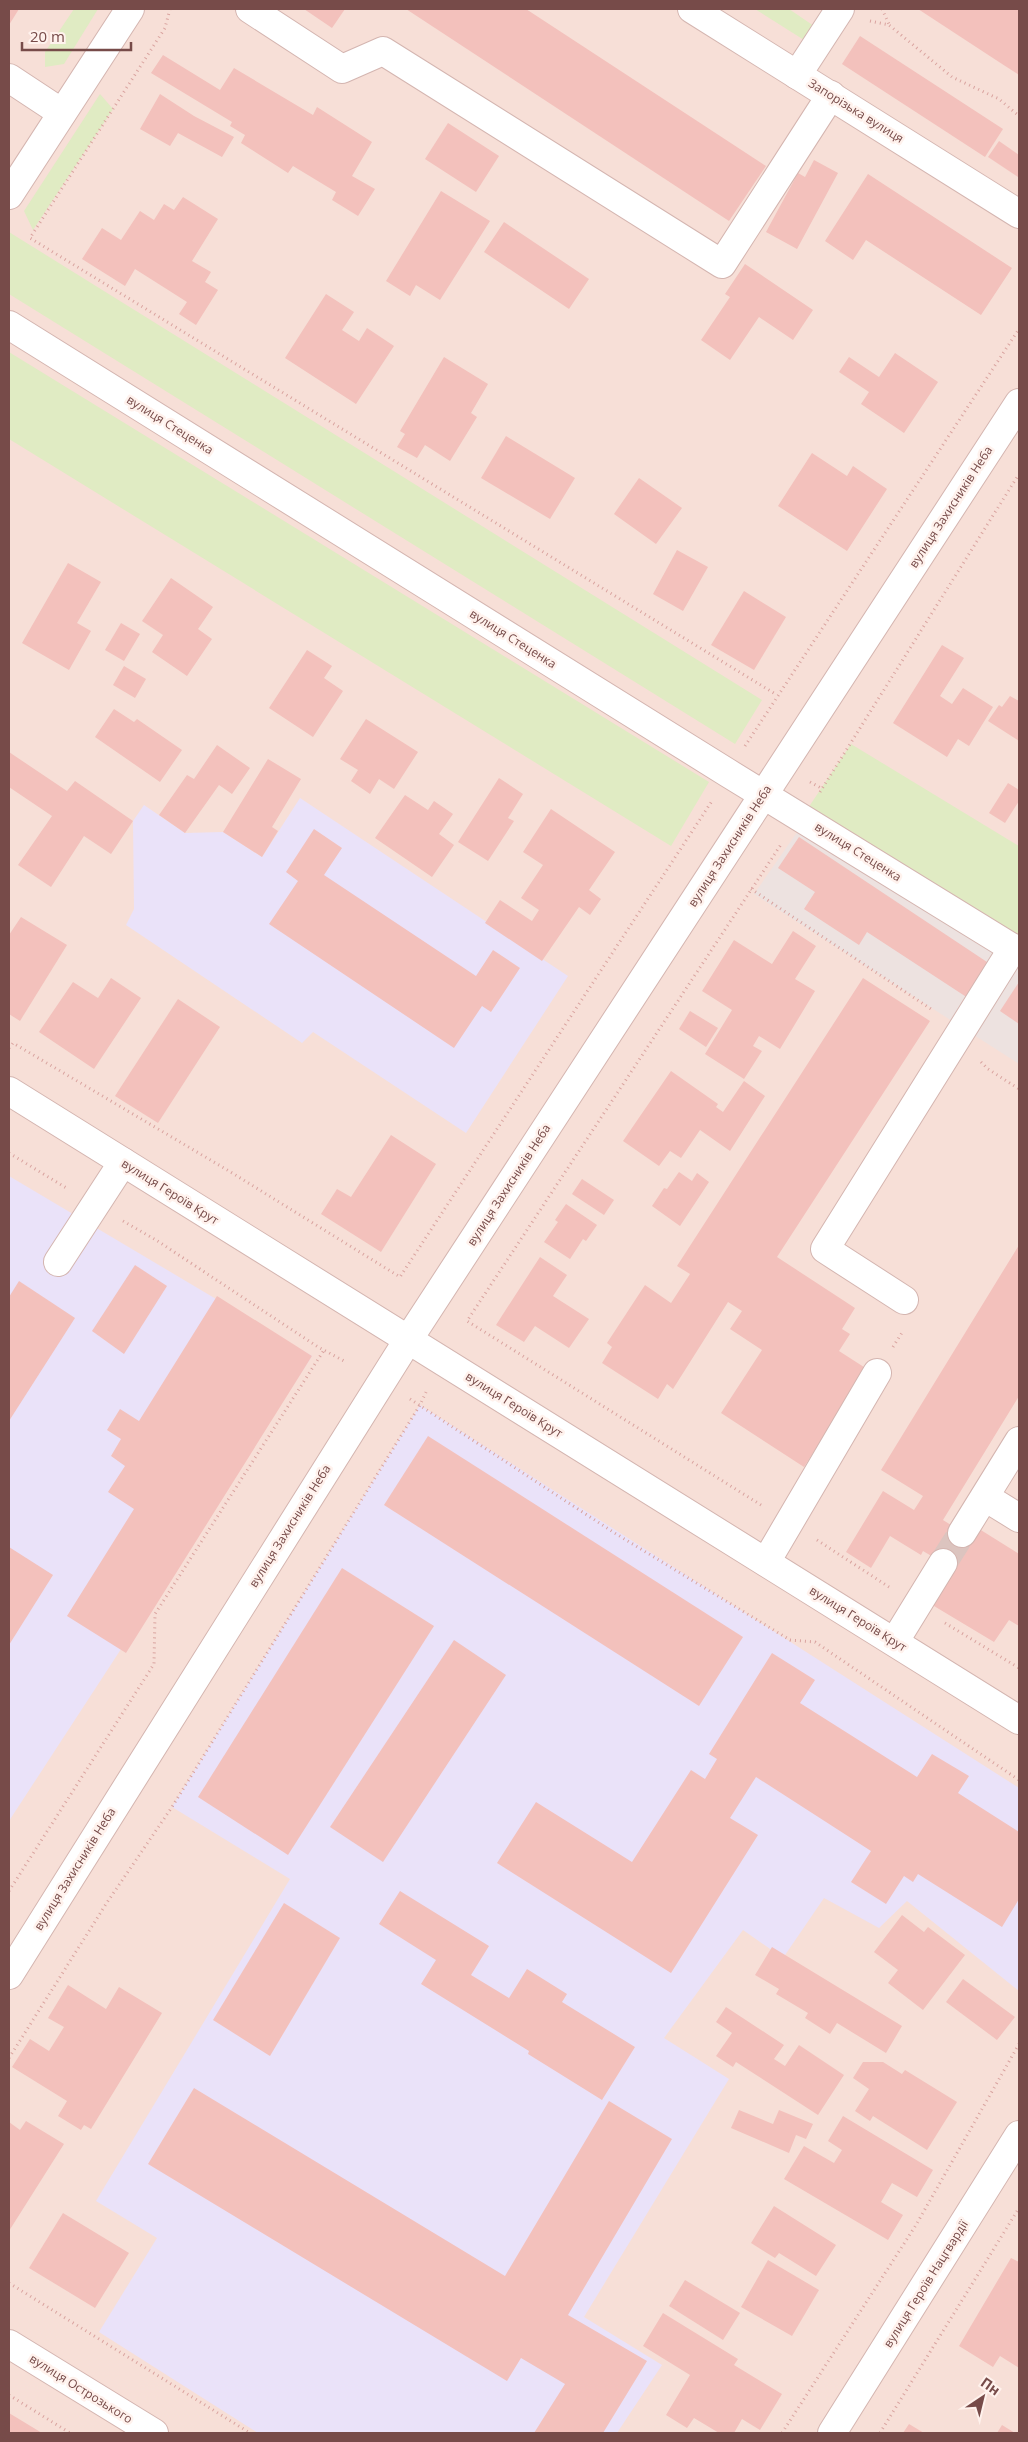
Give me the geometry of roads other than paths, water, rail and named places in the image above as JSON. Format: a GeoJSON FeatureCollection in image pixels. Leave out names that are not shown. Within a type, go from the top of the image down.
{"type":"FeatureCollection","features":[{"type":"Feature","properties":{"kind":"street"},"geometry":{"type":"LineString","coordinates":[[9,195],[130,9]]}},
{"type":"Feature","properties":{"kind":"street"},"geometry":{"type":"LineString","coordinates":[[250,9],[342,68],[383,51],[722,264],[831,96]]}},
{"type":"Feature","properties":{"kind":"street","name":"Запорізька вулиця"},"geometry":{"type":"LineString","coordinates":[[692,9],[1019,214]]}},
{"type":"Feature","properties":{"kind":"street"},"geometry":{"type":"LineString","coordinates":[[797,75],[851,14]]}},
{"type":"Feature","properties":{"kind":"street"},"geometry":{"type":"LineString","coordinates":[[9,78],[62,113]]}},
{"type":"Feature","properties":{"kind":"street","name":"вулиця Стеценка"},"geometry":{"type":"LineString","coordinates":[[9,325],[1016,950]]}},
{"type":"Feature","properties":{"kind":"street","name":"вулиця Захисників Неба"},"geometry":{"type":"LineString","coordinates":[[9,1974],[408,1340],[1019,403]]}},
{"type":"Feature","properties":{"kind":"street"},"geometry":{"type":"LineString","coordinates":[[904,1300],[825,1249],[958,1036],[1016,950]]}},
{"type":"Feature","properties":{"kind":"street","name":"вулиця Героїв Крут"},"geometry":{"type":"LineString","coordinates":[[9,1091],[895,1641],[1019,1720]]}},
{"type":"Feature","properties":{"kind":"street"},"geometry":{"type":"LineString","coordinates":[[58,1262],[123,1162]]}},
{"type":"Feature","properties":{"kind":"street"},"geometry":{"type":"LineString","coordinates":[[766,1562],[877,1373]]}},
{"type":"Feature","properties":{"kind":"street"},"geometry":{"type":"LineString","coordinates":[[962,1533],[1019,1441]]}},
{"type":"Feature","properties":{"kind":"street"},"geometry":{"type":"LineString","coordinates":[[985,1497],[1019,1518]]}},
{"type":"Feature","properties":{"kind":"street"},"geometry":{"type":"LineString","coordinates":[[895,1641],[943,1563]]}},
{"type":"Feature","properties":{"kind":"street","name":"вулиця Героїв Нацгвардії"},"geometry":{"type":"LineString","coordinates":[[832,2433],[1019,2136]]}},
{"type":"Feature","properties":{"kind":"street","name":"вулиця Острозького"},"geometry":{"type":"LineString","coordinates":[[9,2344],[154,2433]]}},
{"type":"Feature","properties":{"kind":"tunnel"},"geometry":{"type":"LineString","coordinates":[[943,1563],[962,1533]]}}]}
